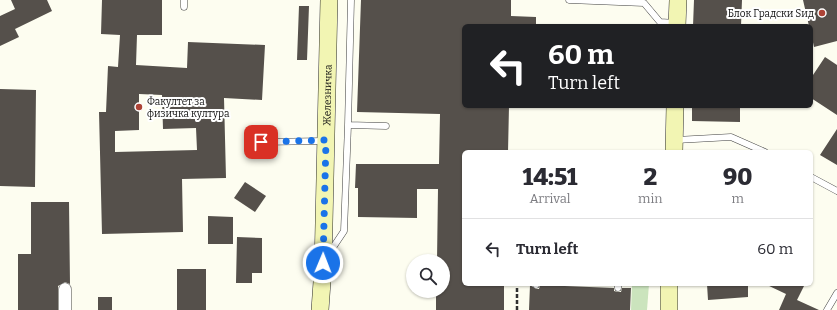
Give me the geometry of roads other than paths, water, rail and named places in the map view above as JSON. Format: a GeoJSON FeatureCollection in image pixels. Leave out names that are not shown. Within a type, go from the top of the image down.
{"type":"FeatureCollection","features":[{"type":"Feature","properties":{"kind":"street","name":"Железничка"},"geometry":{"type":"LineString","coordinates":[[320,310],[323,263],[329,0]]}},
{"type":"Feature","properties":{"kind":"street"},"geometry":{"type":"LineString","coordinates":[[677,24],[678,0]]}},
{"type":"Feature","properties":{"kind":"street"},"geometry":{"type":"LineString","coordinates":[[674,146],[675,108]]}},
{"type":"Feature","properties":{"kind":"street"},"geometry":{"type":"LineString","coordinates":[[669,286],[669,310]]}},
{"type":"Feature","properties":{"kind":"street"},"geometry":{"type":"LineString","coordinates":[[65,289],[65,310]]}},
{"type":"Feature","properties":{"kind":"lane"},"geometry":{"type":"LineString","coordinates":[[323,263],[344,231],[351,0]]}},
{"type":"Feature","properties":{"kind":"lane"},"geometry":{"type":"LineString","coordinates":[[569,0],[644,3],[660,22],[677,24]]}},
{"type":"Feature","properties":{"kind":"lane"},"geometry":{"type":"LineString","coordinates":[[348,126],[386,126]]}},
{"type":"Feature","properties":{"kind":"lane"},"geometry":{"type":"LineString","coordinates":[[674,146],[731,137],[760,150]]}},
{"type":"Feature","properties":{"kind":"lane"},"geometry":{"type":"LineString","coordinates":[[261,142],[326,140]]}},
{"type":"Feature","properties":{"kind":"lane"},"geometry":{"type":"LineString","coordinates":[[813,178],[837,191]]}},
{"type":"Feature","properties":{"kind":"lane"},"geometry":{"type":"LineString","coordinates":[[827,310],[837,293]]}},
{"type":"Feature","properties":{"kind":"place","name":"Блок Градски Sид"},"geometry":{"type":"Point","coordinates":[822,13]}},
{"type":"Feature","properties":{"kind":"place","name":"Факултет за физичка култура"},"geometry":{"type":"Point","coordinates":[139,107]}}]}
